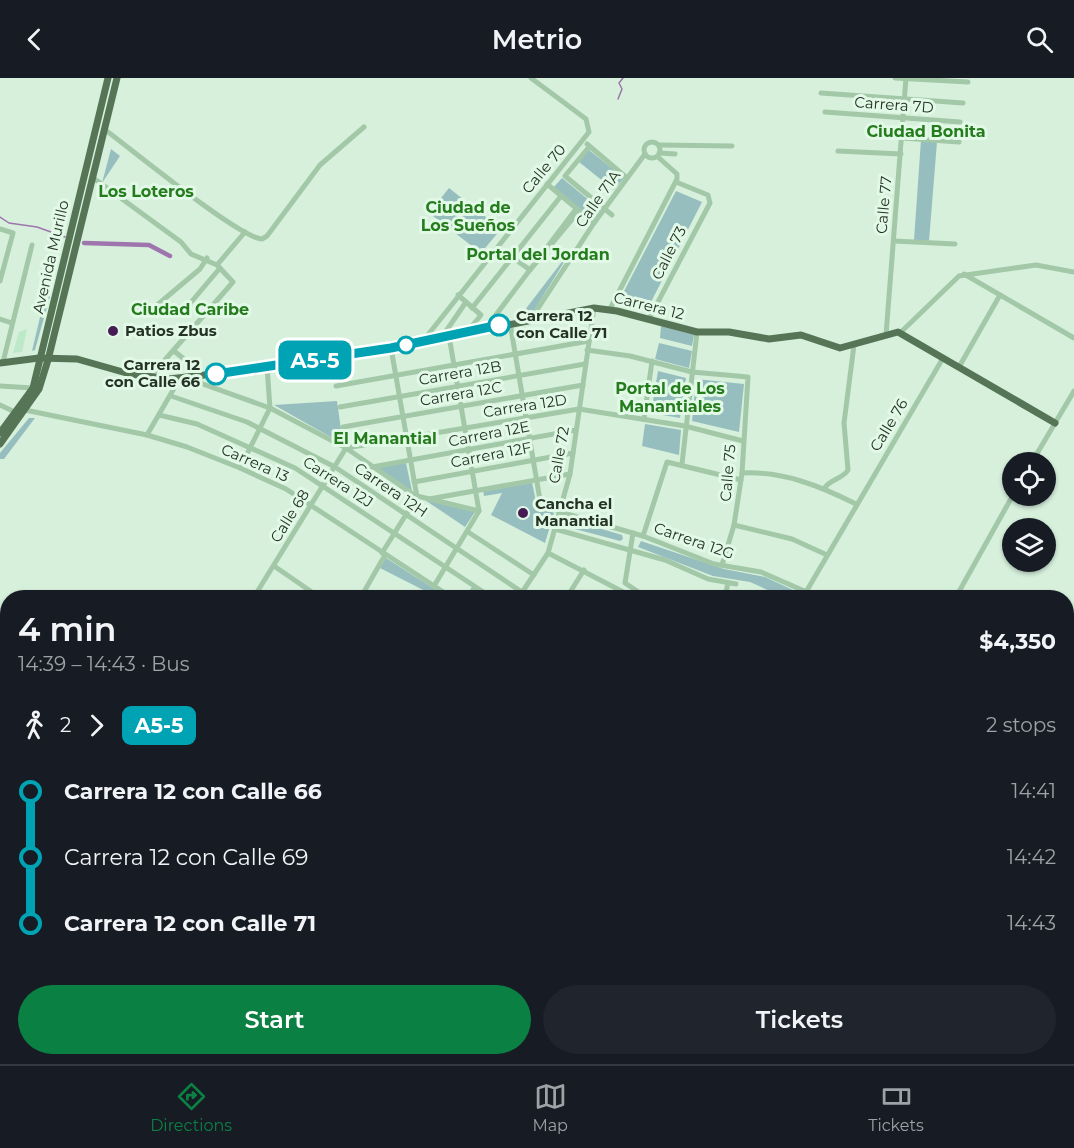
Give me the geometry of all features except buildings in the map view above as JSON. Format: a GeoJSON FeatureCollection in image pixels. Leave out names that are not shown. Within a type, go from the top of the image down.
{"type":"FeatureCollection","features":[{"type":"Feature","properties":{"kind":"main road","name":"Avenida Murillo"},"geometry":{"type":"LineString","coordinates":[[45,358],[108,78]]}},
{"type":"Feature","properties":{"kind":"main road","name":"Avenida Murillo"},"geometry":{"type":"LineString","coordinates":[[1,429],[33,388],[45,358],[116,81]]}},
{"type":"Feature","properties":{"kind":"main road","name":"Carrera 12"},"geometry":{"type":"LineString","coordinates":[[1,362],[45,358],[77,359],[150,378],[182,377],[391,348],[594,308],[610,309],[697,332],[729,332],[769,339],[801,335],[840,348],[900,333]]}},
{"type":"Feature","properties":{"kind":"main road"},"geometry":{"type":"LineString","coordinates":[[900,333],[1055,423]]}},
{"type":"Feature","properties":{"kind":"main road"},"geometry":{"type":"LineString","coordinates":[[0,444],[39,389],[45,370],[45,358]]}},
{"type":"Feature","properties":{"kind":"street"},"geometry":{"type":"LineString","coordinates":[[116,81],[122,78]]}},
{"type":"Feature","properties":{"kind":"street","name":"Calle 70"},"geometry":{"type":"LineString","coordinates":[[423,341],[590,132],[590,125],[586,119],[531,78]]}},
{"type":"Feature","properties":{"kind":"street"},"geometry":{"type":"LineString","coordinates":[[895,78],[968,82]]}},
{"type":"Feature","properties":{"kind":"street","name":"Calle 77"},"geometry":{"type":"LineString","coordinates":[[886,335],[906,78]]}},
{"type":"Feature","properties":{"kind":"street"},"geometry":{"type":"LineString","coordinates":[[821,93],[963,103]]}},
{"type":"Feature","properties":{"kind":"street","name":"Carrera 7D"},"geometry":{"type":"LineString","coordinates":[[825,112],[960,122]]}},
{"type":"Feature","properties":{"kind":"street"},"geometry":{"type":"LineString","coordinates":[[104,129],[206,205],[257,239],[267,236],[320,165],[364,127]]}},
{"type":"Feature","properties":{"kind":"street"},"geometry":{"type":"LineString","coordinates":[[902,138],[959,141]]}},
{"type":"Feature","properties":{"kind":"street"},"geometry":{"type":"LineString","coordinates":[[583,141],[627,178]]}},
{"type":"Feature","properties":{"kind":"street"},"geometry":{"type":"LineString","coordinates":[[675,154],[659,155],[652,159],[645,154],[644,149],[648,143],[732,146]]}},
{"type":"Feature","properties":{"kind":"street"},"geometry":{"type":"LineString","coordinates":[[610,309],[676,182],[677,174],[659,155],[659,145]]}},
{"type":"Feature","properties":{"kind":"street"},"geometry":{"type":"LineString","coordinates":[[589,147],[565,176],[612,215]]}},
{"type":"Feature","properties":{"kind":"street"},"geometry":{"type":"LineString","coordinates":[[838,151],[901,154]]}},
{"type":"Feature","properties":{"kind":"street","name":"Calle 71A"},"geometry":{"type":"LineString","coordinates":[[531,319],[594,224],[645,154]]}},
{"type":"Feature","properties":{"kind":"street"},"geometry":{"type":"LineString","coordinates":[[92,177],[181,242],[191,254],[207,258],[218,266],[233,282],[218,305],[150,378]]}},
{"type":"Feature","properties":{"kind":"street","name":"Calle 73"},"geometry":{"type":"LineString","coordinates":[[649,319],[710,198],[676,182]]}},
{"type":"Feature","properties":{"kind":"street"},"geometry":{"type":"LineString","coordinates":[[547,184],[594,224]]}},
{"type":"Feature","properties":{"kind":"street"},"geometry":{"type":"LineString","coordinates":[[472,308],[561,196]]}},
{"type":"Feature","properties":{"kind":"street"},"geometry":{"type":"LineString","coordinates":[[486,328],[578,210]]}},
{"type":"Feature","properties":{"kind":"street"},"geometry":{"type":"LineString","coordinates":[[0,229],[13,233],[1,277]]}},
{"type":"Feature","properties":{"kind":"street"},"geometry":{"type":"LineString","coordinates":[[139,307],[187,307],[245,232]]}},
{"type":"Feature","properties":{"kind":"street"},"geometry":{"type":"LineString","coordinates":[[894,241],[955,244]]}},
{"type":"Feature","properties":{"kind":"street"},"geometry":{"type":"LineString","coordinates":[[1,362],[32,245]]}},
{"type":"Feature","properties":{"kind":"street"},"geometry":{"type":"LineString","coordinates":[[0,252],[7,254]]}},
{"type":"Feature","properties":{"kind":"street"},"geometry":{"type":"LineString","coordinates":[[512,256],[530,270]]}},
{"type":"Feature","properties":{"kind":"street"},"geometry":{"type":"LineString","coordinates":[[156,306],[200,269],[207,258]]}},
{"type":"Feature","properties":{"kind":"street"},"geometry":{"type":"LineString","coordinates":[[900,333],[953,280],[964,274],[1036,265],[1074,272]]}},
{"type":"Feature","properties":{"kind":"street"},"geometry":{"type":"LineString","coordinates":[[964,274],[1074,338]]}},
{"type":"Feature","properties":{"kind":"street"},"geometry":{"type":"LineString","coordinates":[[458,295],[480,315],[468,332]]}},
{"type":"Feature","properties":{"kind":"street"},"geometry":{"type":"LineString","coordinates":[[959,367],[1000,295]]}},
{"type":"Feature","properties":{"kind":"street"},"geometry":{"type":"LineString","coordinates":[[434,586],[480,511],[455,365],[445,336],[466,302]]}},
{"type":"Feature","properties":{"kind":"street","name":"Calle 72"},"geometry":{"type":"LineString","coordinates":[[524,590],[548,553],[570,474],[594,308]]}},
{"type":"Feature","properties":{"kind":"street"},"geometry":{"type":"LineString","coordinates":[[0,320],[12,323]]}},
{"type":"Feature","properties":{"kind":"street"},"geometry":{"type":"LineString","coordinates":[[510,323],[540,501],[560,512]]}},
{"type":"Feature","properties":{"kind":"street"},"geometry":{"type":"LineString","coordinates":[[682,464],[697,332]]}},
{"type":"Feature","properties":{"kind":"street"},"geometry":{"type":"LineString","coordinates":[[336,386],[589,341]]}},
{"type":"Feature","properties":{"kind":"street"},"geometry":{"type":"LineString","coordinates":[[824,489],[828,482],[842,476],[848,470],[844,423],[854,345]]}},
{"type":"Feature","properties":{"kind":"street"},"geometry":{"type":"LineString","coordinates":[[365,590],[417,496],[391,348]]}},
{"type":"Feature","properties":{"kind":"street"},"geometry":{"type":"LineString","coordinates":[[587,350],[652,361],[692,372]]}},
{"type":"Feature","properties":{"kind":"street"},"geometry":{"type":"LineString","coordinates":[[174,351],[189,363]]}},
{"type":"Feature","properties":{"kind":"street","name":"Calle 76"},"geometry":{"type":"LineString","coordinates":[[807,590],[943,358]]}},
{"type":"Feature","properties":{"kind":"street"},"geometry":{"type":"LineString","coordinates":[[645,419],[652,361]]}},
{"type":"Feature","properties":{"kind":"street","name":"Carrera 12B"},"geometry":{"type":"LineString","coordinates":[[340,407],[585,364]]}},
{"type":"Feature","properties":{"kind":"street"},"geometry":{"type":"LineString","coordinates":[[240,468],[270,408],[267,367]]}},
{"type":"Feature","properties":{"kind":"street","name":"Calle 75"},"geometry":{"type":"LineString","coordinates":[[692,372],[746,376],[750,382],[734,525],[722,565]]}},
{"type":"Feature","properties":{"kind":"street"},"geometry":{"type":"LineString","coordinates":[[147,435],[182,377],[270,408],[346,448],[417,496],[480,511]]}},
{"type":"Feature","properties":{"kind":"street","name":"Carrera 12C"},"geometry":{"type":"LineString","coordinates":[[343,427],[583,385]]}},
{"type":"Feature","properties":{"kind":"street"},"geometry":{"type":"LineString","coordinates":[[0,386],[33,388]]}},
{"type":"Feature","properties":{"kind":"street"},"geometry":{"type":"LineString","coordinates":[[1038,452],[1074,391]]}},
{"type":"Feature","properties":{"kind":"street","name":"Carrera 12H"},"geometry":{"type":"LineString","coordinates":[[171,396],[260,428],[335,466],[514,590]]}},
{"type":"Feature","properties":{"kind":"street"},"geometry":{"type":"LineString","coordinates":[[0,405],[15,412]]}},
{"type":"Feature","properties":{"kind":"street","name":"Carrera 13"},"geometry":{"type":"LineString","coordinates":[[25,410],[147,435],[187,447],[240,468],[286,489],[440,590]]}},
{"type":"Feature","properties":{"kind":"street","name":"Carrera 12D"},"geometry":{"type":"LineString","coordinates":[[346,448],[579,410],[685,426],[743,441]]}},
{"type":"Feature","properties":{"kind":"street","name":"Carrera 12J"},"geometry":{"type":"LineString","coordinates":[[159,415],[197,424],[251,446],[324,484],[480,590]]}},
{"type":"Feature","properties":{"kind":"street","name":"Carrera 12E"},"geometry":{"type":"LineString","coordinates":[[372,467],[576,430]]}},
{"type":"Feature","properties":{"kind":"street","name":"Calle 68"},"geometry":{"type":"LineString","coordinates":[[260,590],[346,448]]}},
{"type":"Feature","properties":{"kind":"street","name":"Carrera 12F"},"geometry":{"type":"LineString","coordinates":[[414,482],[573,453]]}},
{"type":"Feature","properties":{"kind":"street"},"geometry":{"type":"LineString","coordinates":[[643,536],[665,465],[670,461],[741,476],[776,474],[824,489],[856,504]]}},
{"type":"Feature","properties":{"kind":"street"},"geometry":{"type":"LineString","coordinates":[[429,499],[570,474]]}},
{"type":"Feature","properties":{"kind":"street"},"geometry":{"type":"LineString","coordinates":[[960,590],[1007,506]]}},
{"type":"Feature","properties":{"kind":"street","name":"Carrera 12G"},"geometry":{"type":"LineString","coordinates":[[560,512],[643,536],[722,565],[761,572],[802,590]]}},
{"type":"Feature","properties":{"kind":"street"},"geometry":{"type":"LineString","coordinates":[[734,525],[792,538],[827,555]]}},
{"type":"Feature","properties":{"kind":"street","name":"Carrera 12G"},"geometry":{"type":"LineString","coordinates":[[555,529],[664,560],[708,579],[736,584]]}},
{"type":"Feature","properties":{"kind":"street"},"geometry":{"type":"LineString","coordinates":[[468,532],[534,575]]}},
{"type":"Feature","properties":{"kind":"street"},"geometry":{"type":"LineString","coordinates":[[633,533],[629,549],[626,586],[633,590]]}},
{"type":"Feature","properties":{"kind":"street"},"geometry":{"type":"LineString","coordinates":[[548,553],[620,590]]}},
{"type":"Feature","properties":{"kind":"street"},"geometry":{"type":"LineString","coordinates":[[274,566],[309,590]]}},
{"type":"Feature","properties":{"kind":"street"},"geometry":{"type":"LineString","coordinates":[[571,590],[584,570]]}},
{"type":"Feature","properties":{"kind":"street"},"geometry":{"type":"LineString","coordinates":[[726,590],[728,583]]}},
{"type":"Feature","properties":{"kind":"street"},"geometry":{"type":"LineString","coordinates":[[472,590],[475,586]]}},
{"type":"Feature","properties":{"kind":"shaded area"},"geometry":{"type":"Polygon","coordinates":[[[921,140],[937,142],[929,241],[914,240],[921,140]]]}},
{"type":"Feature","properties":{"kind":"shaded area"},"geometry":{"type":"Polygon","coordinates":[[[111,149],[120,156],[102,183],[111,149]]]}},
{"type":"Feature","properties":{"kind":"shaded area"},"geometry":{"type":"Polygon","coordinates":[[[589,150],[624,178],[614,190],[579,162],[589,150]]]}},
{"type":"Feature","properties":{"kind":"shaded area"},"geometry":{"type":"Polygon","coordinates":[[[562,178],[601,210],[593,220],[553,188],[562,178]]]}},
{"type":"Feature","properties":{"kind":"shaded area"},"geometry":{"type":"Polygon","coordinates":[[[449,188],[501,229],[481,253],[429,213],[449,188]]]}},
{"type":"Feature","properties":{"kind":"shaded area"},"geometry":{"type":"Polygon","coordinates":[[[676,191],[702,202],[650,304],[621,297],[676,191]]]}},
{"type":"Feature","properties":{"kind":"shaded area"},"geometry":{"type":"Polygon","coordinates":[[[571,251],[530,317],[518,319],[564,259],[571,251]]]}},
{"type":"Feature","properties":{"kind":"shaded area"},"geometry":{"type":"Polygon","coordinates":[[[45,296],[50,296],[35,350],[32,351],[45,296]]]}},
{"type":"Feature","properties":{"kind":"shaded area"},"geometry":{"type":"Polygon","coordinates":[[[661,326],[694,335],[692,346],[660,338],[661,326]]]}},
{"type":"Feature","properties":{"kind":"shaded area"},"geometry":{"type":"Polygon","coordinates":[[[27,329],[22,352],[13,353],[19,332],[27,329]]]}},
{"type":"Feature","properties":{"kind":"shaded area"},"geometry":{"type":"Polygon","coordinates":[[[659,343],[692,351],[689,368],[655,359],[659,343]]]}},
{"type":"Feature","properties":{"kind":"shaded area"},"geometry":{"type":"Polygon","coordinates":[[[658,371],[686,378],[680,418],[651,413],[658,371]]]}},
{"type":"Feature","properties":{"kind":"shaded area"},"geometry":{"type":"Polygon","coordinates":[[[696,379],[744,384],[739,432],[692,421],[696,379]]]}},
{"type":"Feature","properties":{"kind":"shaded area"},"geometry":{"type":"Polygon","coordinates":[[[337,401],[343,444],[274,405],[337,401]]]}},
{"type":"Feature","properties":{"kind":"shaded area"},"geometry":{"type":"Polygon","coordinates":[[[29,418],[35,418],[4,459],[0,459],[0,453],[29,418]]]}},
{"type":"Feature","properties":{"kind":"shaded area"},"geometry":{"type":"Polygon","coordinates":[[[645,424],[681,430],[679,455],[642,446],[645,424]]]}},
{"type":"Feature","properties":{"kind":"shaded area"},"geometry":{"type":"Polygon","coordinates":[[[406,463],[412,491],[377,467],[406,463]]]}},
{"type":"Feature","properties":{"kind":"shaded area"},"geometry":{"type":"Polygon","coordinates":[[[532,482],[536,502],[554,513],[545,543],[491,515],[502,493],[484,496],[483,490],[532,482]]]}},
{"type":"Feature","properties":{"kind":"shaded area"},"geometry":{"type":"Polygon","coordinates":[[[425,500],[475,512],[465,527],[425,500]]]}},
{"type":"Feature","properties":{"kind":"shaded area"},"geometry":{"type":"Polygon","coordinates":[[[568,519],[622,535],[623,539],[620,541],[564,526],[563,521],[568,519]]]}},
{"type":"Feature","properties":{"kind":"shaded area"},"geometry":{"type":"Polygon","coordinates":[[[641,541],[724,569],[765,577],[793,590],[768,590],[750,582],[713,576],[638,547],[641,541]]]}},
{"type":"Feature","properties":{"kind":"shaded area"},"geometry":{"type":"Polygon","coordinates":[[[386,558],[436,590],[423,590],[380,568],[386,558]]]}},
{"type":"Feature","properties":{"kind":"waterway"},"geometry":{"type":"LineString","coordinates":[[618,99],[622,89],[619,83],[623,78]]}},
{"type":"Feature","properties":{"kind":"waterway"},"geometry":{"type":"LineString","coordinates":[[0,217],[9,223],[37,227],[65,237]]}},
{"type":"Feature","properties":{"kind":"waterway"},"geometry":{"type":"LineString","coordinates":[[84,243],[149,245],[170,256]]}},
{"type":"Feature","properties":{"kind":"bus line","name":"A5-5"},"geometry":{"type":"LineString","coordinates":[[216,374],[391,348],[499,325]]}},
{"type":"Feature","properties":{"kind":"place","name":"Carrera 12 con Calle 71"},"geometry":{"type":"Point","coordinates":[499,325]}},
{"type":"Feature","properties":{"kind":"place","name":"Patios Zbus"},"geometry":{"type":"Point","coordinates":[113,331]}},
{"type":"Feature","properties":{"kind":"place","name":"Carrera 12 con Calle 66"},"geometry":{"type":"Point","coordinates":[216,374]}},
{"type":"Feature","properties":{"kind":"place","name":"Cancha el Manantial"},"geometry":{"type":"Point","coordinates":[523,513]}},
{"type":"Feature","properties":{"kind":"district","name":"Ciudad Bonita"},"geometry":{"type":"Point","coordinates":[926,131]}},
{"type":"Feature","properties":{"kind":"district","name":"Los Loteros"},"geometry":{"type":"Point","coordinates":[146,191]}},
{"type":"Feature","properties":{"kind":"district","name":"Ciudad de Los Sueños"},"geometry":{"type":"Point","coordinates":[468,216]}},
{"type":"Feature","properties":{"kind":"district","name":"Portal del Jordan"},"geometry":{"type":"Point","coordinates":[538,254]}},
{"type":"Feature","properties":{"kind":"district","name":"Ciudad Caribe"},"geometry":{"type":"Point","coordinates":[190,309]}},
{"type":"Feature","properties":{"kind":"district","name":"Portal de Los Manantiales"},"geometry":{"type":"Point","coordinates":[670,397]}},
{"type":"Feature","properties":{"kind":"district","name":"El Manantial"},"geometry":{"type":"Point","coordinates":[385,438]}}]}
